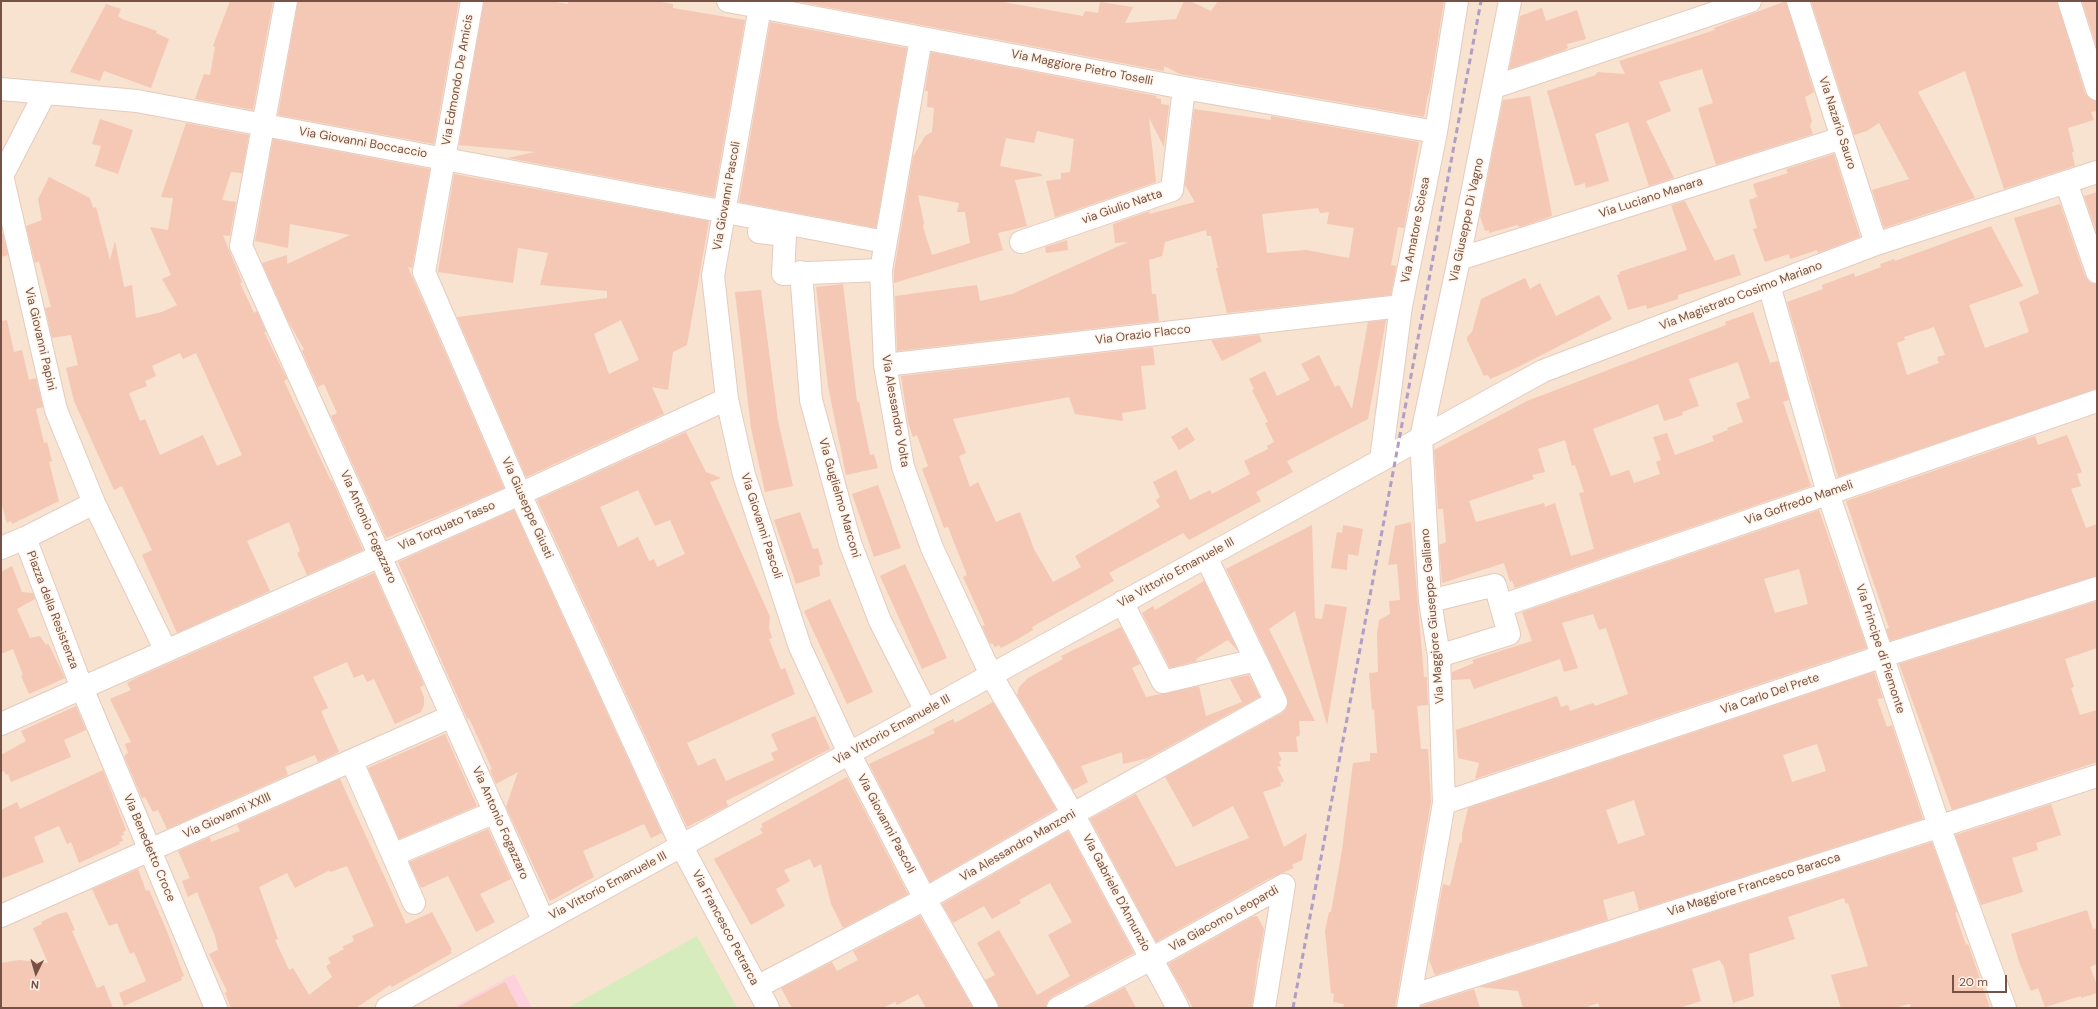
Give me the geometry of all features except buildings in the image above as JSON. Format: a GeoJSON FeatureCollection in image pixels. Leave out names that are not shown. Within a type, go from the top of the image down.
{"type":"FeatureCollection","features":[{"type":"Feature","properties":{"kind":"street","name":"Via Antonio Fogazzaro"},"geometry":{"type":"LineString","coordinates":[[286,1],[241,246],[544,922]]}},
{"type":"Feature","properties":{"kind":"street","name":"Via Edmondo De Amicis"},"geometry":{"type":"LineString","coordinates":[[444,158],[472,1]]}},
{"type":"Feature","properties":{"kind":"street","name":"Via Maggiore Pietro Toselli"},"geometry":{"type":"LineString","coordinates":[[728,1],[761,4],[921,38],[1184,88],[1436,132]]}},
{"type":"Feature","properties":{"kind":"street","name":"Via Amatore Sciesa"},"geometry":{"type":"LineString","coordinates":[[1389,455],[1401,306],[1436,132],[1457,1]]}},
{"type":"Feature","properties":{"kind":"street","name":"Via Giuseppe Di Vagno"},"geometry":{"type":"LineString","coordinates":[[1421,438],[1460,259],[1510,1]]}},
{"type":"Feature","properties":{"kind":"street"},"geometry":{"type":"LineString","coordinates":[[1494,87],[1750,1]]}},
{"type":"Feature","properties":{"kind":"street","name":"Via Nazario Sauro"},"geometry":{"type":"LineString","coordinates":[[1798,1],[1876,244]]}},
{"type":"Feature","properties":{"kind":"street"},"geometry":{"type":"LineString","coordinates":[[2069,1],[2097,89]]}},
{"type":"Feature","properties":{"kind":"street","name":"Via Giovanni Pascoli"},"geometry":{"type":"LineString","coordinates":[[761,4],[713,276],[727,399],[744,475],[800,647],[849,753],[925,899],[987,1008]]}},
{"type":"Feature","properties":{"kind":"street","name":"Via Alessandro Volta"},"geometry":{"type":"LineString","coordinates":[[921,38],[881,270],[885,365],[903,467],[932,548],[991,675]]}},
{"type":"Feature","properties":{"kind":"street","name":"via Giulio Natta"},"geometry":{"type":"LineString","coordinates":[[1021,242],[1172,190],[1184,88]]}},
{"type":"Feature","properties":{"kind":"street","name":"Via Giovanni Boccaccio"},"geometry":{"type":"LineString","coordinates":[[1,89],[137,101],[444,158],[722,220]]}},
{"type":"Feature","properties":{"kind":"street"},"geometry":{"type":"LineString","coordinates":[[2,174],[45,93]]}},
{"type":"Feature","properties":{"kind":"street","name":"Via Luciano Manara"},"geometry":{"type":"LineString","coordinates":[[1460,259],[1842,138]]}},
{"type":"Feature","properties":{"kind":"street","name":"Via Giuseppe Giusti"},"geometry":{"type":"LineString","coordinates":[[444,158],[424,272],[520,494],[682,847]]}},
{"type":"Feature","properties":{"kind":"street","name":"Via Magistrato Cosimo Mariano"},"geometry":{"type":"LineString","coordinates":[[1389,455],[1543,371],[1876,244],[2097,172]]}},
{"type":"Feature","properties":{"kind":"street","name":"Via Giovanni Papini"},"geometry":{"type":"LineString","coordinates":[[2,174],[56,410],[94,503]]}},
{"type":"Feature","properties":{"kind":"street"},"geometry":{"type":"LineString","coordinates":[[2066,182],[2097,272]]}},
{"type":"Feature","properties":{"kind":"street"},"geometry":{"type":"LineString","coordinates":[[722,220],[885,242]]}},
{"type":"Feature","properties":{"kind":"street"},"geometry":{"type":"LineString","coordinates":[[722,220],[785,235],[783,274],[800,272],[881,270]]}},
{"type":"Feature","properties":{"kind":"street","name":"Via Guglielmo Marconi"},"geometry":{"type":"LineString","coordinates":[[800,272],[811,400],[850,543],[880,621],[926,711]]}},
{"type":"Feature","properties":{"kind":"street","name":"Via Principe di Piemonte"},"geometry":{"type":"LineString","coordinates":[[1769,285],[1828,493],[1939,826],[2005,1008]]}},
{"type":"Feature","properties":{"kind":"street","name":"Via Orazio Flacco"},"geometry":{"type":"LineString","coordinates":[[885,365],[1401,306]]}},
{"type":"Feature","properties":{"kind":"street","name":"Via Torquato Tasso"},"geometry":{"type":"LineString","coordinates":[[166,651],[520,494],[727,399]]}},
{"type":"Feature","properties":{"kind":"street","name":"Via Goffredo Mameli"},"geometry":{"type":"LineString","coordinates":[[1501,606],[2097,401]]}},
{"type":"Feature","properties":{"kind":"street","name":"Via Maggiore Giuseppe Galliano"},"geometry":{"type":"LineString","coordinates":[[1410,1002],[1444,803],[1439,656],[1430,601],[1421,438]]}},
{"type":"Feature","properties":{"kind":"street","name":"Via Vittorio Emanuele III"},"geometry":{"type":"LineString","coordinates":[[387,1008],[682,847],[849,753],[1389,455]]}},
{"type":"Feature","properties":{"kind":"street"},"geometry":{"type":"LineString","coordinates":[[1,724],[166,651],[94,503]]}},
{"type":"Feature","properties":{"kind":"street","name":"Piazza della Resistenza"},"geometry":{"type":"LineString","coordinates":[[82,688],[25,538],[94,503]]}},
{"type":"Feature","properties":{"kind":"street"},"geometry":{"type":"LineString","coordinates":[[1,548],[25,538]]}},
{"type":"Feature","properties":{"kind":"street"},"geometry":{"type":"LineString","coordinates":[[1122,602],[1162,682],[1256,660],[1206,557]]}},
{"type":"Feature","properties":{"kind":"street"},"geometry":{"type":"LineString","coordinates":[[1430,601],[1495,585],[1509,634],[1439,656]]}},
{"type":"Feature","properties":{"kind":"street","name":"Via Carlo Del Prete"},"geometry":{"type":"LineString","coordinates":[[1444,803],[1883,656],[2097,588]]}},
{"type":"Feature","properties":{"kind":"street","name":"Via Alessandro Manzoni"},"geometry":{"type":"LineString","coordinates":[[757,987],[925,899],[1073,814],[1276,702],[1256,660]]}},
{"type":"Feature","properties":{"kind":"street","name":"Via Gabriele D'Annunzio"},"geometry":{"type":"LineString","coordinates":[[991,675],[1073,814],[1178,1008]]}},
{"type":"Feature","properties":{"kind":"street","name":"Via Benedetto Croce"},"geometry":{"type":"LineString","coordinates":[[82,688],[216,1008]]}},
{"type":"Feature","properties":{"kind":"street","name":"Via Giovanni XXIII"},"geometry":{"type":"LineString","coordinates":[[1,916],[150,849],[352,762],[452,716]]}},
{"type":"Feature","properties":{"kind":"street"},"geometry":{"type":"LineString","coordinates":[[352,762],[414,903]]}},
{"type":"Feature","properties":{"kind":"street","name":"Via Maggiore Francesco Baracca"},"geometry":{"type":"LineString","coordinates":[[1410,1002],[1939,826],[2097,776]]}},
{"type":"Feature","properties":{"kind":"street"},"geometry":{"type":"LineString","coordinates":[[392,855],[495,812]]}},
{"type":"Feature","properties":{"kind":"street","name":"Via Francesco Petrarca"},"geometry":{"type":"LineString","coordinates":[[682,847],[768,1008]]}},
{"type":"Feature","properties":{"kind":"street","name":"Via Giacomo Leopardi"},"geometry":{"type":"LineString","coordinates":[[1058,1008],[1152,959],[1284,885],[1264,1008]]}},
{"type":"Feature","properties":{"kind":"shaded area"},"geometry":{"type":"Polygon","coordinates":[[[1,1],[2097,1],[2097,1008],[1,1008],[1,1]]]}},
{"type":"Feature","properties":{"kind":"shaded area"},"geometry":{"type":"Polygon","coordinates":[[[514,974],[532,1008],[452,1008],[470,998],[514,974]]]}},
{"type":"Feature","properties":{"kind":"green space"},"geometry":{"type":"Polygon","coordinates":[[[697,936],[737,1008],[568,1008],[697,936]]]}},
{"type":"Feature","properties":{"kind":"railway"},"geometry":{"type":"LineString","coordinates":[[1293,1008],[1481,1]]}}]}
